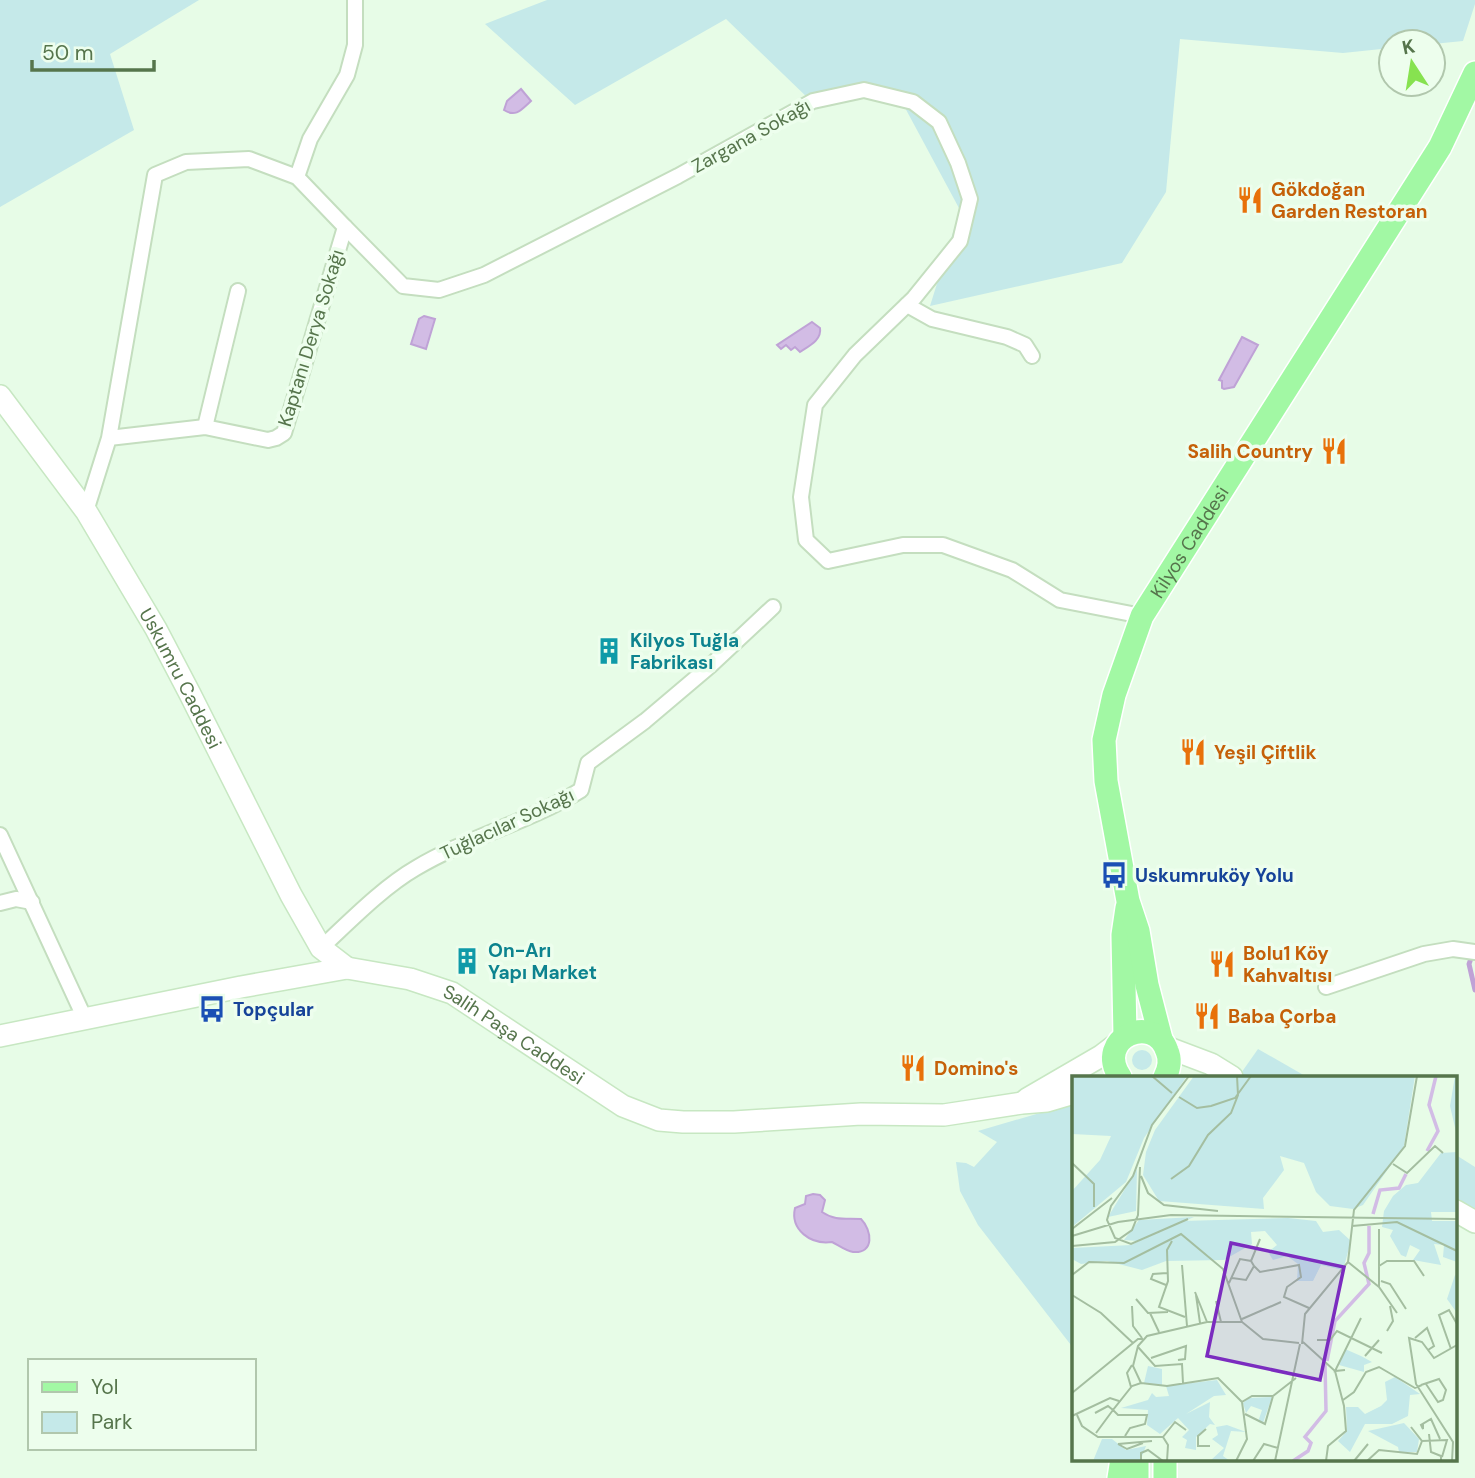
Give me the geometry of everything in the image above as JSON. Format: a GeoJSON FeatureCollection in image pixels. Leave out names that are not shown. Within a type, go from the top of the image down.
{"type":"FeatureCollection","features":[{"type":"Feature","properties":{"kind":"main road","name":"Kilyos Caddesi"},"geometry":{"type":"LineString","coordinates":[[1128,901],[1106,781],[1104,740],[1115,690],[1142,616],[1440,147],[1475,73]]}},
{"type":"Feature","properties":{"kind":"main road","name":"Uskumru Caddesi"},"geometry":{"type":"LineString","coordinates":[[0,396],[86,511],[156,629],[228,766],[291,895],[321,947],[347,968]]}},
{"type":"Feature","properties":{"kind":"main road"},"geometry":{"type":"LineString","coordinates":[[1120,1076],[1113,1062],[1114,1052],[1121,1040],[1123,935],[1128,901]]}},
{"type":"Feature","properties":{"kind":"main road"},"geometry":{"type":"LineString","coordinates":[[1128,901],[1138,931],[1147,985],[1169,1056],[1167,1076]]}},
{"type":"Feature","properties":{"kind":"main road","name":"Salih Paşa Caddesi"},"geometry":{"type":"LineString","coordinates":[[0,1036],[347,968],[410,979],[452,993],[623,1107],[659,1120],[734,1122],[861,1114],[944,1115],[1047,1101],[1072,1094]]}},
{"type":"Feature","properties":{"kind":"main road"},"geometry":{"type":"LineString","coordinates":[[1022,1103],[1121,1040],[1143,1031],[1230,1076]]}},
{"type":"Feature","properties":{"kind":"main road"},"geometry":{"type":"LineString","coordinates":[[1458,1212],[1475,1222]]}},
{"type":"Feature","properties":{"kind":"main road"},"geometry":{"type":"LineString","coordinates":[[1119,1478],[1122,1460]]}},
{"type":"Feature","properties":{"kind":"main road"},"geometry":{"type":"LineString","coordinates":[[1137,1460],[1137,1478]]}},
{"type":"Feature","properties":{"kind":"main road"},"geometry":{"type":"LineString","coordinates":[[1165,1460],[1165,1478]]}},
{"type":"Feature","properties":{"kind":"street"},"geometry":{"type":"LineString","coordinates":[[296,177],[310,139],[347,75],[355,45],[355,0]]}},
{"type":"Feature","properties":{"kind":"street","name":"Zargana Sokağı"},"geometry":{"type":"LineString","coordinates":[[345,227],[403,286],[439,290],[496,269],[678,176],[813,100],[864,90],[913,102],[939,122],[958,163],[970,199],[960,241],[908,305],[855,355],[815,405],[801,497],[806,540],[828,561],[903,545],[943,545],[1012,570],[1060,600],[1142,616]]}},
{"type":"Feature","properties":{"kind":"street","name":"Kaptanı Derya Sokağı"},"geometry":{"type":"LineString","coordinates":[[86,511],[109,438],[155,175],[186,162],[248,159],[296,177],[345,227],[284,433],[268,440],[205,427],[109,438]]}},
{"type":"Feature","properties":{"kind":"street"},"geometry":{"type":"LineString","coordinates":[[205,427],[238,291]]}},
{"type":"Feature","properties":{"kind":"street"},"geometry":{"type":"LineString","coordinates":[[908,305],[932,319],[1007,337],[1025,345],[1032,356]]}},
{"type":"Feature","properties":{"kind":"street","name":"Tuğlacılar Sokağı"},"geometry":{"type":"LineString","coordinates":[[321,947],[358,913],[414,869],[562,802],[581,790],[588,763],[682,690],[773,607]]}},
{"type":"Feature","properties":{"kind":"street"},"geometry":{"type":"LineString","coordinates":[[0,835],[85,1018]]}},
{"type":"Feature","properties":{"kind":"street"},"geometry":{"type":"LineString","coordinates":[[0,903],[16,900],[32,902]]}},
{"type":"Feature","properties":{"kind":"street"},"geometry":{"type":"LineString","coordinates":[[1326,987],[1424,954],[1453,949],[1469,951]]}},
{"type":"Feature","properties":{"kind":"green space"},"geometry":{"type":"Polygon","coordinates":[[[0,0],[199,0],[110,54],[134,130],[0,207],[0,0]]]}},
{"type":"Feature","properties":{"kind":"green space"},"geometry":{"type":"Polygon","coordinates":[[[547,0],[1475,0],[1463,41],[1447,43],[1447,28],[1377,28],[1377,49],[1343,53],[1180,39],[1166,192],[1122,263],[930,306],[960,210],[896,91],[811,101],[726,19],[575,105],[485,24],[547,0]]]}},
{"type":"Feature","properties":{"kind":"green space"},"geometry":{"type":"Polygon","coordinates":[[[1258,1049],[1305,1076],[1239,1076],[1258,1049]]]}},
{"type":"Feature","properties":{"kind":"green space"},"geometry":{"type":"Polygon","coordinates":[[[1142,1050],[1149,1053],[1152,1060],[1149,1067],[1142,1070],[1135,1067],[1132,1060],[1135,1053],[1142,1050]]]}},
{"type":"Feature","properties":{"kind":"green space"},"geometry":{"type":"Polygon","coordinates":[[[1072,1104],[1072,1346],[978,1225],[960,1191],[956,1162],[974,1167],[997,1142],[978,1131],[1072,1104]]]}},
{"type":"Feature","properties":{"kind":"green space"},"geometry":{"type":"Polygon","coordinates":[[[1458,1156],[1475,1167],[1475,1214],[1458,1203],[1458,1156]]]}},
{"type":"Feature","properties":{"kind":"shaded area"},"geometry":{"type":"Polygon","coordinates":[[[521,89],[531,101],[515,113],[504,110],[507,101],[521,89]]]}},
{"type":"Feature","properties":{"kind":"shaded area"},"geometry":{"type":"Polygon","coordinates":[[[424,316],[435,319],[426,349],[411,344],[419,319],[424,316]]]}},
{"type":"Feature","properties":{"kind":"shaded area"},"geometry":{"type":"Polygon","coordinates":[[[812,322],[820,328],[820,332],[817,339],[800,352],[795,347],[791,350],[786,345],[781,349],[777,345],[812,322]]]}},
{"type":"Feature","properties":{"kind":"shaded area"},"geometry":{"type":"Polygon","coordinates":[[[1242,337],[1258,345],[1234,387],[1224,389],[1222,381],[1219,380],[1242,337]]]}},
{"type":"Feature","properties":{"kind":"shaded area"},"geometry":{"type":"Polygon","coordinates":[[[820,1195],[825,1200],[822,1212],[827,1215],[861,1219],[869,1235],[865,1249],[853,1252],[832,1242],[817,1241],[799,1229],[794,1216],[795,1208],[805,1204],[806,1196],[820,1195]]]}},
{"type":"Feature","properties":{"kind":"waterway"},"geometry":{"type":"LineString","coordinates":[[1473,953],[1469,964],[1475,990]]}},
{"type":"Feature","properties":{"kind":"place","name":"Gökdoğan Garden Restoran"},"geometry":{"type":"Point","coordinates":[1250,200]}},
{"type":"Feature","properties":{"kind":"place","name":"Salih Country"},"geometry":{"type":"Point","coordinates":[1334,451]}},
{"type":"Feature","properties":{"kind":"place","name":"Kilyos Tuğla Fabrikası"},"geometry":{"type":"Point","coordinates":[609,651]}},
{"type":"Feature","properties":{"kind":"place","name":"Yeşil Çiftlik"},"geometry":{"type":"Point","coordinates":[1193,752]}},
{"type":"Feature","properties":{"kind":"place","name":"Uskumruköy Yolu"},"geometry":{"type":"Point","coordinates":[1114,875]}},
{"type":"Feature","properties":{"kind":"place","name":"On-Arı Yapı Market"},"geometry":{"type":"Point","coordinates":[467,961]}},
{"type":"Feature","properties":{"kind":"place","name":"Bolu1 Köy Kahvaltısı"},"geometry":{"type":"Point","coordinates":[1222,964]}},
{"type":"Feature","properties":{"kind":"place","name":"Topçular"},"geometry":{"type":"Point","coordinates":[212,1009]}},
{"type":"Feature","properties":{"kind":"place","name":"Baba Çorba"},"geometry":{"type":"Point","coordinates":[1207,1016]}},
{"type":"Feature","properties":{"kind":"place","name":"Domino's"},"geometry":{"type":"Point","coordinates":[913,1068]}}]}
